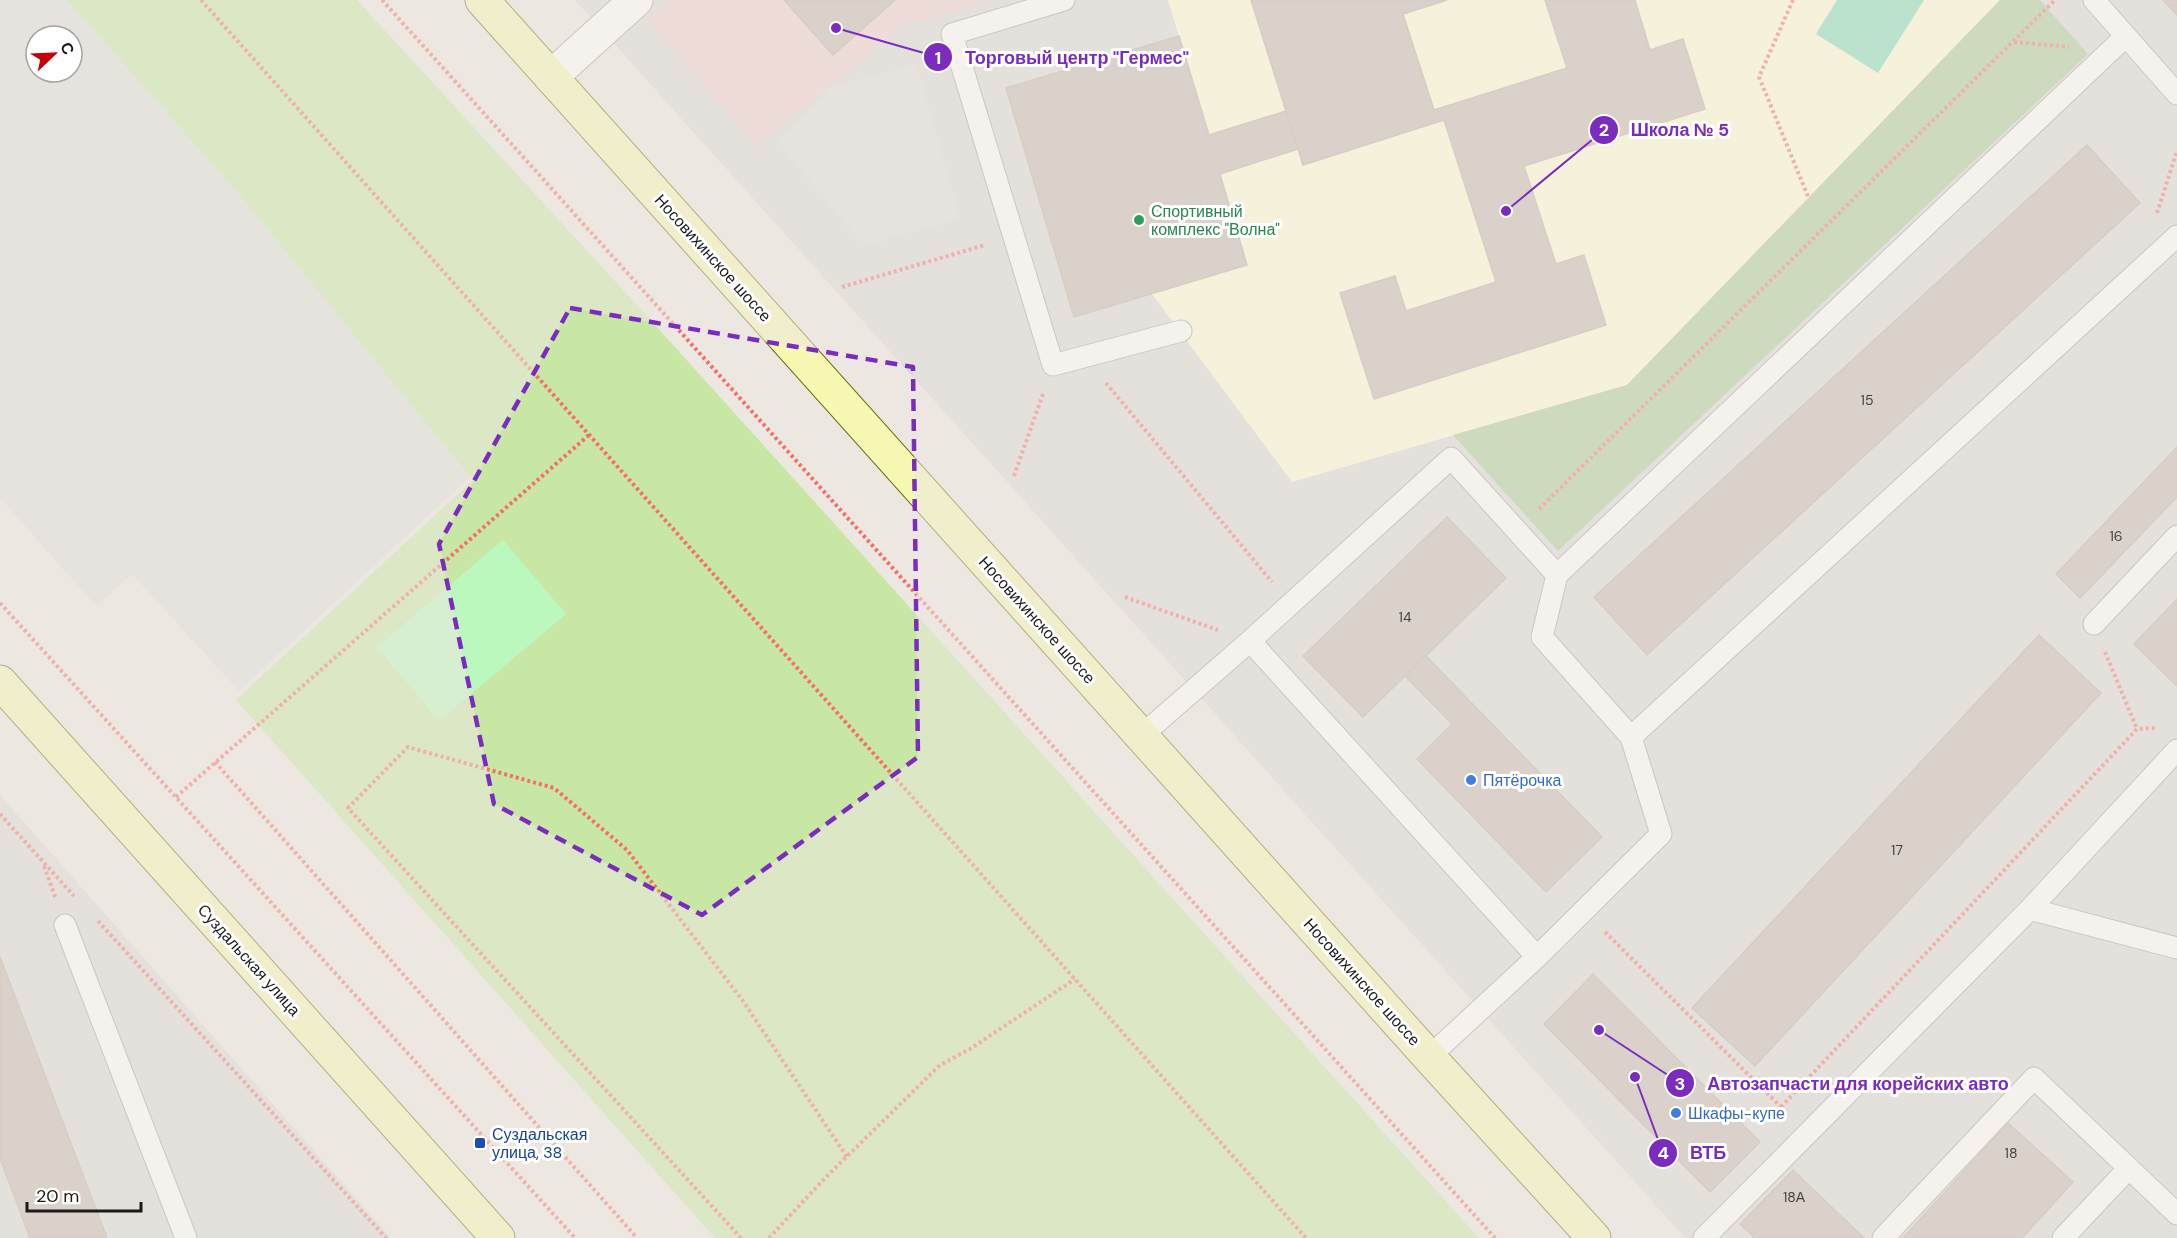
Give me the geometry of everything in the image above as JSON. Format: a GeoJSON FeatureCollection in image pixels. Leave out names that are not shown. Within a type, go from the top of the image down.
{"type":"FeatureCollection","features":[{"type":"Feature","properties":{"kind":"main road","name":"Носовихинское шоссе"},"geometry":{"type":"LineString","coordinates":[[483,0],[1429,1057],[1594,1238]]}},
{"type":"Feature","properties":{"kind":"main road","name":"Суздальская улица"},"geometry":{"type":"LineString","coordinates":[[1,684],[498,1238]]}},
{"type":"Feature","properties":{"kind":"street"},"geometry":{"type":"LineString","coordinates":[[551,77],[636,0]]}},
{"type":"Feature","properties":{"kind":"lane"},"geometry":{"type":"LineString","coordinates":[[1064,0],[952,34],[1053,365],[1181,332]]}},
{"type":"Feature","properties":{"kind":"lane"},"geometry":{"type":"LineString","coordinates":[[2094,0],[2177,94]]}},
{"type":"Feature","properties":{"kind":"lane"},"geometry":{"type":"LineString","coordinates":[[1429,1057],[1538,957],[1661,834],[1631,737],[1542,637],[1557,575],[2126,36]]}},
{"type":"Feature","properties":{"kind":"lane"},"geometry":{"type":"LineString","coordinates":[[1631,737],[2177,236]]}},
{"type":"Feature","properties":{"kind":"lane"},"geometry":{"type":"LineString","coordinates":[[1141,736],[1250,641],[1451,458],[1557,575]]}},
{"type":"Feature","properties":{"kind":"lane"},"geometry":{"type":"LineString","coordinates":[[2094,624],[2177,536]]}},
{"type":"Feature","properties":{"kind":"lane"},"geometry":{"type":"LineString","coordinates":[[1250,641],[1538,957]]}},
{"type":"Feature","properties":{"kind":"lane"},"geometry":{"type":"LineString","coordinates":[[1704,1238],[2030,909],[2177,750]]}},
{"type":"Feature","properties":{"kind":"lane"},"geometry":{"type":"LineString","coordinates":[[2030,909],[2177,948]]}},
{"type":"Feature","properties":{"kind":"lane"},"geometry":{"type":"LineString","coordinates":[[65,925],[186,1238]]}},
{"type":"Feature","properties":{"kind":"lane"},"geometry":{"type":"LineString","coordinates":[[1883,1238],[2034,1078],[2177,1214]]}},
{"type":"Feature","properties":{"kind":"lane"},"geometry":{"type":"LineString","coordinates":[[2063,1238],[2129,1168]]}},
{"type":"Feature","properties":{"kind":"path"},"geometry":{"type":"LineString","coordinates":[[201,0],[1306,1238]]}},
{"type":"Feature","properties":{"kind":"path"},"geometry":{"type":"LineString","coordinates":[[382,0],[1495,1238]]}},
{"type":"Feature","properties":{"kind":"path"},"geometry":{"type":"LineString","coordinates":[[1793,0],[1759,77],[1809,199]]}},
{"type":"Feature","properties":{"kind":"path"},"geometry":{"type":"LineString","coordinates":[[1517,531],[2055,0]]}},
{"type":"Feature","properties":{"kind":"path"},"geometry":{"type":"LineString","coordinates":[[2013,41],[2109,52]]}},
{"type":"Feature","properties":{"kind":"path"},"geometry":{"type":"LineString","coordinates":[[842,287],[1014,237]]}},
{"type":"Feature","properties":{"kind":"path"},"geometry":{"type":"LineString","coordinates":[[1084,357],[1291,604]]}},
{"type":"Feature","properties":{"kind":"path"},"geometry":{"type":"LineString","coordinates":[[1014,476],[1053,365]]}},
{"type":"Feature","properties":{"kind":"path"},"geometry":{"type":"LineString","coordinates":[[176,797],[590,435]]}},
{"type":"Feature","properties":{"kind":"path"},"geometry":{"type":"LineString","coordinates":[[1125,597],[1250,641]]}},
{"type":"Feature","properties":{"kind":"path"},"geometry":{"type":"LineString","coordinates":[[0,603],[574,1238]]}},
{"type":"Feature","properties":{"kind":"path"},"geometry":{"type":"LineString","coordinates":[[2094,624],[2137,729]]}},
{"type":"Feature","properties":{"kind":"path"},"geometry":{"type":"LineString","coordinates":[[1781,1107],[2137,729],[2157,728]]}},
{"type":"Feature","properties":{"kind":"path"},"geometry":{"type":"LineString","coordinates":[[741,1238],[348,808],[408,747],[554,788],[627,850],[743,1001],[847,1157]]}},
{"type":"Feature","properties":{"kind":"path"},"geometry":{"type":"LineString","coordinates":[[215,762],[637,1238]]}},
{"type":"Feature","properties":{"kind":"path"},"geometry":{"type":"LineString","coordinates":[[0,814],[75,897]]}},
{"type":"Feature","properties":{"kind":"path"},"geometry":{"type":"LineString","coordinates":[[43,863],[65,925]]}},
{"type":"Feature","properties":{"kind":"path"},"geometry":{"type":"LineString","coordinates":[[1584,911],[1806,1133]]}},
{"type":"Feature","properties":{"kind":"path"},"geometry":{"type":"LineString","coordinates":[[90,914],[387,1238]]}},
{"type":"Feature","properties":{"kind":"path"},"geometry":{"type":"LineString","coordinates":[[769,1238],[940,1065],[970,1049],[1075,979]]}},
{"type":"Feature","properties":{"kind":"highlighted area"},"geometry":{"type":"Polygon","coordinates":[[[570,308],[913,367],[918,757],[702,915],[494,804],[439,544],[570,308]]]}},
{"type":"Feature","properties":{"kind":"shaded area"},"geometry":{"type":"Polygon","coordinates":[[[0,0],[67,0],[238,193],[470,477],[239,691],[132,574],[96,606],[0,498],[0,0]]]}},
{"type":"Feature","properties":{"kind":"shaded area"},"geometry":{"type":"Polygon","coordinates":[[[575,0],[2177,0],[2177,1238],[1685,1238],[575,0]]]}},
{"type":"Feature","properties":{"kind":"shaded area"},"geometry":{"type":"Polygon","coordinates":[[[668,0],[991,0],[902,27],[756,146],[647,19],[668,0]]]}},
{"type":"Feature","properties":{"kind":"shaded area"},"geometry":{"type":"Polygon","coordinates":[[[1168,0],[2000,0],[1627,385],[1292,482],[1152,294],[1247,265],[1168,0]]]}},
{"type":"Feature","properties":{"kind":"shaded area"},"geometry":{"type":"Polygon","coordinates":[[[2000,0],[2040,0],[2088,54],[1558,551],[1453,435],[1627,385],[2000,0]]]}},
{"type":"Feature","properties":{"kind":"shaded area"},"geometry":{"type":"Polygon","coordinates":[[[916,64],[960,219],[864,245],[779,143],[830,87],[916,64]]]}},
{"type":"Feature","properties":{"kind":"shaded area"},"geometry":{"type":"Polygon","coordinates":[[[0,795],[391,1238],[0,1238],[0,795]]]}},
{"type":"Feature","properties":{"kind":"green space"},"geometry":{"type":"Polygon","coordinates":[[[64,0],[357,0],[646,315],[1479,1238],[715,1238],[236,700],[473,480],[64,0]]]}},
{"type":"Feature","properties":{"kind":"green space"},"geometry":{"type":"Polygon","coordinates":[[[1837,0],[1924,0],[1878,73],[1816,34],[1837,0]]]}},
{"type":"Feature","properties":{"kind":"green space"},"geometry":{"type":"Polygon","coordinates":[[[503,540],[566,614],[439,721],[377,647],[503,540]]]}},
{"type":"Feature","properties":{"kind":"building"},"geometry":{"type":"Polygon","coordinates":[[[784,0],[895,0],[833,55],[784,0]]]}},
{"type":"Feature","properties":{"kind":"building"},"geometry":{"type":"Polygon","coordinates":[[[1251,0],[1447,0],[1403,14],[1434,110],[1567,68],[1545,0],[1635,0],[1650,50],[1683,39],[1705,109],[1524,166],[1556,264],[1584,255],[1606,325],[1374,399],[1340,293],[1395,276],[1406,311],[1496,282],[1444,120],[1303,165],[1298,149],[1220,174],[1247,265],[1074,317],[1006,88],[1179,36],[1209,135],[1286,111],[1251,0]]]}},
{"type":"Feature","properties":{"kind":"building"},"geometry":{"type":"Polygon","coordinates":[[[1251,0],[1447,0],[1403,14],[1434,110],[1567,68],[1545,0],[1635,0],[1650,50],[1683,39],[1705,109],[1524,166],[1556,264],[1584,255],[1606,325],[1374,399],[1340,293],[1395,276],[1406,311],[1496,282],[1444,120],[1303,165],[1251,0]]]}},
{"type":"Feature","properties":{"kind":"building"},"geometry":{"type":"Polygon","coordinates":[[[2163,0],[2177,0],[2177,15],[2163,0]]]}},
{"type":"Feature","properties":{"kind":"building"},"geometry":{"type":"Polygon","coordinates":[[[2087,145],[2140,203],[1647,655],[1594,597],[2087,145]]]}},
{"type":"Feature","properties":{"kind":"building"},"geometry":{"type":"Polygon","coordinates":[[[2177,447],[2177,497],[2080,598],[2056,574],[2177,447]]]}},
{"type":"Feature","properties":{"kind":"building"},"geometry":{"type":"Polygon","coordinates":[[[1447,517],[1506,578],[1363,717],[1303,656],[1447,517]]]}},
{"type":"Feature","properties":{"kind":"building"},"geometry":{"type":"Polygon","coordinates":[[[2177,599],[2177,686],[2134,644],[2177,599]]]}},
{"type":"Feature","properties":{"kind":"building"},"geometry":{"type":"Polygon","coordinates":[[[2039,635],[2101,693],[1755,1066],[1692,1008],[2039,635]]]}},
{"type":"Feature","properties":{"kind":"building"},"geometry":{"type":"Polygon","coordinates":[[[1426,656],[1602,837],[1546,892],[1417,759],[1452,724],[1405,676],[1426,656]]]}},
{"type":"Feature","properties":{"kind":"building"},"geometry":{"type":"Polygon","coordinates":[[[0,957],[107,1238],[30,1238],[0,1158],[0,957]]]}},
{"type":"Feature","properties":{"kind":"building"},"geometry":{"type":"Polygon","coordinates":[[[1593,974],[1760,1142],[1710,1192],[1544,1024],[1593,974]]]}},
{"type":"Feature","properties":{"kind":"building"},"geometry":{"type":"Polygon","coordinates":[[[2008,1123],[2073,1182],[2022,1238],[1903,1238],[2008,1123]]]}},
{"type":"Feature","properties":{"kind":"building"},"geometry":{"type":"Polygon","coordinates":[[[1793,1170],[1864,1238],[1755,1238],[1740,1224],[1793,1170]]]}},
{"type":"Feature","properties":{"kind":"place","name":"Торговый центр \"Гермес\""},"geometry":{"type":"Point","coordinates":[836,28]}},
{"type":"Feature","properties":{"kind":"place","name":"Школа № 5"},"geometry":{"type":"Point","coordinates":[1506,211]}},
{"type":"Feature","properties":{"kind":"place","name":"Спортивный комплекс \"Волна\""},"geometry":{"type":"Point","coordinates":[1139,220]}},
{"type":"Feature","properties":{"kind":"place","name":"Пятёрочка"},"geometry":{"type":"Point","coordinates":[1471,780]}},
{"type":"Feature","properties":{"kind":"place","name":"Автозапчасти для корейских авто"},"geometry":{"type":"Point","coordinates":[1599,1030]}},
{"type":"Feature","properties":{"kind":"place","name":"ВТБ"},"geometry":{"type":"Point","coordinates":[1635,1077]}},
{"type":"Feature","properties":{"kind":"place","name":"Шкафы-купе"},"geometry":{"type":"Point","coordinates":[1676,1113]}},
{"type":"Feature","properties":{"kind":"place","name":"Суздальская улица, 38"},"geometry":{"type":"Point","coordinates":[480,1143]}}]}
